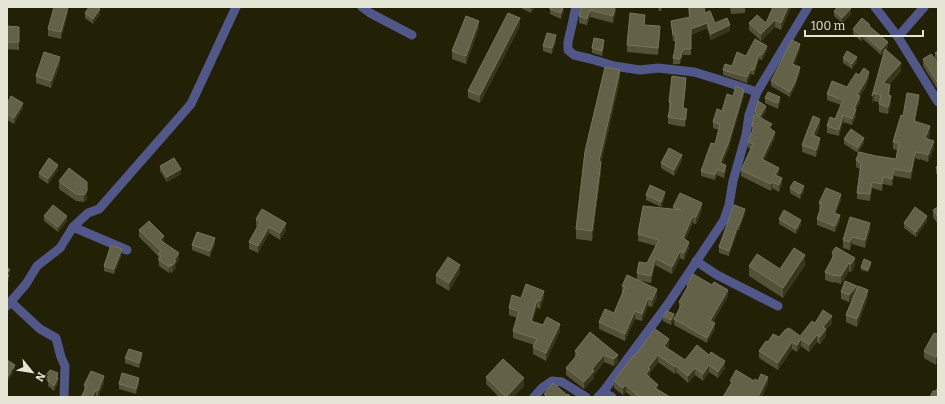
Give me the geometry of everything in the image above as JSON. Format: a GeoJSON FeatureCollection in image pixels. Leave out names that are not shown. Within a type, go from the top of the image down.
{"type":"FeatureCollection","features":[{"type":"Feature","properties":{"kind":"street"},"geometry":{"type":"LineString","coordinates":[[64,397],[65,366],[56,338],[40,329],[9,304],[26,284],[37,266],[60,248],[73,227],[88,213],[99,209],[191,104],[236,7]]}},
{"type":"Feature","properties":{"kind":"street"},"geometry":{"type":"LineString","coordinates":[[362,7],[412,36]]}},
{"type":"Feature","properties":{"kind":"street"},"geometry":{"type":"LineString","coordinates":[[576,7],[568,42],[568,50],[574,55],[614,66],[640,70],[658,68],[694,72],[757,92]]}},
{"type":"Feature","properties":{"kind":"street"},"geometry":{"type":"LineString","coordinates":[[612,397],[601,394],[668,304],[724,220],[746,134],[749,115],[757,92],[808,7]]}},
{"type":"Feature","properties":{"kind":"street"},"geometry":{"type":"LineString","coordinates":[[875,7],[898,37],[938,102]]}},
{"type":"Feature","properties":{"kind":"street"},"geometry":{"type":"LineString","coordinates":[[898,37],[924,7]]}},
{"type":"Feature","properties":{"kind":"street"},"geometry":{"type":"LineString","coordinates":[[73,227],[127,250]]}},
{"type":"Feature","properties":{"kind":"street"},"geometry":{"type":"LineString","coordinates":[[696,261],[716,275],[778,306]]}},
{"type":"Feature","properties":{"kind":"street"},"geometry":{"type":"LineString","coordinates":[[534,397],[542,388],[552,381],[562,382],[586,397]]}},
{"type":"Feature","properties":{"kind":"building"},"geometry":{"type":"Polygon","coordinates":[[[54,7],[68,7],[61,32],[48,29],[54,7]]]}},
{"type":"Feature","properties":{"kind":"building"},"geometry":{"type":"Polygon","coordinates":[[[89,7],[97,7],[100,9],[93,19],[85,13],[89,7]]]}},
{"type":"Feature","properties":{"kind":"building"},"geometry":{"type":"Polygon","coordinates":[[[550,7],[563,7],[561,13],[550,9],[550,7]]]}},
{"type":"Feature","properties":{"kind":"building"},"geometry":{"type":"Polygon","coordinates":[[[581,7],[615,7],[613,16],[590,10],[587,19],[579,16],[581,7]]]}},
{"type":"Feature","properties":{"kind":"building"},"geometry":{"type":"Polygon","coordinates":[[[689,7],[704,7],[705,13],[710,11],[715,23],[727,18],[730,25],[711,34],[707,23],[691,29],[691,49],[683,49],[680,59],[673,58],[676,35],[673,35],[671,21],[690,17],[689,7]]]}},
{"type":"Feature","properties":{"kind":"building"},"geometry":{"type":"Polygon","coordinates":[[[773,7],[788,7],[781,23],[775,20],[761,34],[749,23],[757,15],[766,23],[773,7]]]}},
{"type":"Feature","properties":{"kind":"building"},"geometry":{"type":"Polygon","coordinates":[[[838,7],[851,8],[842,18],[834,11],[838,7]]]}},
{"type":"Feature","properties":{"kind":"building"},"geometry":{"type":"Polygon","coordinates":[[[508,13],[520,18],[480,95],[468,91],[508,13]]]}},
{"type":"Feature","properties":{"kind":"building"},"geometry":{"type":"Polygon","coordinates":[[[630,13],[645,15],[644,25],[660,26],[658,48],[627,45],[630,13]]]}},
{"type":"Feature","properties":{"kind":"building"},"geometry":{"type":"Polygon","coordinates":[[[466,16],[479,21],[466,56],[452,51],[466,16]]]}},
{"type":"Feature","properties":{"kind":"building"},"geometry":{"type":"Polygon","coordinates":[[[862,18],[888,42],[881,50],[863,34],[861,36],[853,29],[862,18]]]}},
{"type":"Feature","properties":{"kind":"building"},"geometry":{"type":"Polygon","coordinates":[[[7,26],[19,27],[19,42],[7,42],[7,26]]]}},
{"type":"Feature","properties":{"kind":"building"},"geometry":{"type":"Polygon","coordinates":[[[547,33],[556,35],[552,48],[543,46],[547,33]]]}},
{"type":"Feature","properties":{"kind":"building"},"geometry":{"type":"Polygon","coordinates":[[[594,38],[604,40],[602,51],[592,48],[594,38]]]}},
{"type":"Feature","properties":{"kind":"building"},"geometry":{"type":"Polygon","coordinates":[[[755,39],[767,46],[762,55],[759,54],[754,70],[751,69],[747,77],[723,70],[725,64],[732,66],[737,52],[746,56],[755,39]]]}},
{"type":"Feature","properties":{"kind":"building"},"geometry":{"type":"Polygon","coordinates":[[[792,40],[800,44],[792,64],[800,67],[790,92],[771,81],[792,40]]]}},
{"type":"Feature","properties":{"kind":"building"},"geometry":{"type":"Polygon","coordinates":[[[885,49],[901,63],[883,83],[890,85],[888,95],[891,96],[888,107],[879,104],[881,95],[874,93],[872,96],[885,49]]]}},
{"type":"Feature","properties":{"kind":"building"},"geometry":{"type":"Polygon","coordinates":[[[847,51],[857,57],[852,64],[843,58],[847,51]]]}},
{"type":"Feature","properties":{"kind":"building"},"geometry":{"type":"Polygon","coordinates":[[[44,52],[60,57],[51,81],[36,76],[44,52]]]}},
{"type":"Feature","properties":{"kind":"building"},"geometry":{"type":"Polygon","coordinates":[[[931,54],[938,62],[938,83],[923,59],[931,54]]]}},
{"type":"Feature","properties":{"kind":"building"},"geometry":{"type":"Polygon","coordinates":[[[605,67],[620,70],[599,161],[601,162],[592,231],[576,229],[585,151],[605,67]]]}},
{"type":"Feature","properties":{"kind":"building"},"geometry":{"type":"Polygon","coordinates":[[[864,68],[869,72],[857,95],[860,96],[854,109],[856,109],[852,119],[843,115],[839,130],[827,126],[830,117],[835,119],[843,100],[827,94],[832,81],[847,87],[856,73],[859,75],[864,68]]]}},
{"type":"Feature","properties":{"kind":"building"},"geometry":{"type":"Polygon","coordinates":[[[672,76],[686,78],[683,108],[687,109],[685,120],[668,117],[671,103],[669,102],[672,76]]]}},
{"type":"Feature","properties":{"kind":"building"},"geometry":{"type":"Polygon","coordinates":[[[736,86],[744,90],[728,144],[720,163],[726,165],[724,172],[717,169],[715,175],[701,171],[711,143],[715,144],[720,124],[713,122],[717,109],[722,111],[727,94],[733,96],[736,86]]]}},
{"type":"Feature","properties":{"kind":"building"},"geometry":{"type":"Polygon","coordinates":[[[768,92],[780,97],[778,103],[765,98],[768,92]]]}},
{"type":"Feature","properties":{"kind":"building"},"geometry":{"type":"Polygon","coordinates":[[[907,93],[919,95],[914,121],[930,126],[925,138],[934,141],[928,155],[915,152],[911,172],[894,169],[892,179],[883,177],[882,184],[872,182],[870,194],[857,193],[861,163],[856,160],[859,152],[896,159],[899,143],[893,142],[901,115],[903,116],[907,93]]]}},
{"type":"Feature","properties":{"kind":"building"},"geometry":{"type":"Polygon","coordinates":[[[11,96],[23,103],[14,118],[7,114],[7,104],[11,96]]]}},
{"type":"Feature","properties":{"kind":"building"},"geometry":{"type":"Polygon","coordinates":[[[758,101],[766,106],[760,116],[755,112],[758,101]]]}},
{"type":"Feature","properties":{"kind":"building"},"geometry":{"type":"Polygon","coordinates":[[[754,114],[772,124],[769,128],[775,132],[762,159],[779,168],[775,175],[782,178],[779,185],[772,182],[771,184],[741,170],[753,144],[748,142],[754,127],[752,126],[754,114]]]}},
{"type":"Feature","properties":{"kind":"building"},"geometry":{"type":"Polygon","coordinates":[[[813,116],[820,119],[813,135],[820,138],[816,150],[802,145],[813,116]]]}},
{"type":"Feature","properties":{"kind":"building"},"geometry":{"type":"Polygon","coordinates":[[[851,129],[864,138],[858,148],[844,139],[851,129]]]}},
{"type":"Feature","properties":{"kind":"building"},"geometry":{"type":"Polygon","coordinates":[[[669,148],[682,155],[674,170],[661,163],[669,148]]]}},
{"type":"Feature","properties":{"kind":"building"},"geometry":{"type":"Polygon","coordinates":[[[49,158],[58,165],[48,179],[39,173],[49,158]]]}},
{"type":"Feature","properties":{"kind":"building"},"geometry":{"type":"Polygon","coordinates":[[[174,158],[181,169],[167,177],[160,166],[174,158]]]}},
{"type":"Feature","properties":{"kind":"building"},"geometry":{"type":"Polygon","coordinates":[[[69,168],[87,182],[87,191],[84,195],[76,194],[59,181],[69,168]]]}},
{"type":"Feature","properties":{"kind":"building"},"geometry":{"type":"Polygon","coordinates":[[[794,181],[804,186],[800,194],[790,188],[794,181]]]}},
{"type":"Feature","properties":{"kind":"building"},"geometry":{"type":"Polygon","coordinates":[[[650,185],[665,192],[661,202],[646,195],[650,185]]]}},
{"type":"Feature","properties":{"kind":"building"},"geometry":{"type":"Polygon","coordinates":[[[826,188],[841,194],[834,213],[840,215],[835,226],[817,219],[822,204],[819,203],[826,188]]]}},
{"type":"Feature","properties":{"kind":"building"},"geometry":{"type":"Polygon","coordinates":[[[680,193],[702,203],[696,217],[693,216],[683,238],[689,242],[684,253],[680,251],[672,267],[655,258],[651,276],[637,273],[639,262],[647,263],[659,240],[638,234],[643,206],[681,210],[673,207],[680,193]]]}},
{"type":"Feature","properties":{"kind":"building"},"geometry":{"type":"Polygon","coordinates":[[[53,205],[67,216],[58,227],[44,216],[53,205]]]}},
{"type":"Feature","properties":{"kind":"building"},"geometry":{"type":"Polygon","coordinates":[[[734,205],[745,209],[729,251],[719,247],[734,205]]]}},
{"type":"Feature","properties":{"kind":"building"},"geometry":{"type":"Polygon","coordinates":[[[915,207],[927,216],[916,232],[904,223],[915,207]]]}},
{"type":"Feature","properties":{"kind":"building"},"geometry":{"type":"Polygon","coordinates":[[[938,207],[938,217],[933,210],[938,207]]]}},
{"type":"Feature","properties":{"kind":"building"},"geometry":{"type":"Polygon","coordinates":[[[262,209],[286,223],[280,233],[269,227],[258,246],[249,242],[260,222],[256,219],[262,209]]]}},
{"type":"Feature","properties":{"kind":"building"},"geometry":{"type":"Polygon","coordinates":[[[784,210],[801,220],[796,229],[779,219],[784,210]]]}},
{"type":"Feature","properties":{"kind":"building"},"geometry":{"type":"Polygon","coordinates":[[[850,217],[870,223],[865,240],[852,237],[850,242],[843,240],[850,217]]]}},
{"type":"Feature","properties":{"kind":"building"},"geometry":{"type":"Polygon","coordinates":[[[149,221],[164,236],[160,240],[179,253],[172,266],[170,264],[169,267],[159,260],[161,256],[158,254],[161,251],[139,230],[149,221]]]}},
{"type":"Feature","properties":{"kind":"building"},"geometry":{"type":"Polygon","coordinates":[[[197,232],[215,238],[210,251],[192,245],[197,232]]]}},
{"type":"Feature","properties":{"kind":"building"},"geometry":{"type":"Polygon","coordinates":[[[111,245],[122,249],[114,269],[104,266],[111,245]]]}},
{"type":"Feature","properties":{"kind":"building"},"geometry":{"type":"Polygon","coordinates":[[[836,247],[855,258],[851,264],[849,263],[841,276],[834,276],[825,272],[834,255],[832,252],[836,247]]]}},
{"type":"Feature","properties":{"kind":"building"},"geometry":{"type":"Polygon","coordinates":[[[794,248],[805,255],[783,288],[749,266],[757,254],[780,269],[794,248]]]}},
{"type":"Feature","properties":{"kind":"building"},"geometry":{"type":"Polygon","coordinates":[[[448,257],[460,265],[449,283],[436,275],[448,257]]]}},
{"type":"Feature","properties":{"kind":"building"},"geometry":{"type":"Polygon","coordinates":[[[864,259],[871,262],[868,270],[861,267],[864,259]]]}},
{"type":"Feature","properties":{"kind":"building"},"geometry":{"type":"Polygon","coordinates":[[[693,274],[712,285],[714,282],[728,290],[710,321],[715,323],[707,338],[674,319],[682,304],[679,302],[693,274]]]}},
{"type":"Feature","properties":{"kind":"building"},"geometry":{"type":"Polygon","coordinates":[[[627,275],[657,289],[652,300],[648,298],[642,314],[635,311],[625,334],[599,322],[605,309],[614,313],[625,287],[622,286],[627,275]]]}},
{"type":"Feature","properties":{"kind":"building"},"geometry":{"type":"Polygon","coordinates":[[[845,281],[857,286],[849,295],[841,292],[845,281]]]}},
{"type":"Feature","properties":{"kind":"building"},"geometry":{"type":"Polygon","coordinates":[[[526,284],[544,291],[540,301],[537,300],[531,321],[543,325],[547,317],[560,324],[546,353],[533,347],[537,339],[513,331],[519,311],[509,308],[512,295],[521,298],[526,284]]]}},
{"type":"Feature","properties":{"kind":"building"},"geometry":{"type":"Polygon","coordinates":[[[858,286],[868,290],[857,319],[846,315],[858,286]]]}},
{"type":"Feature","properties":{"kind":"building"},"geometry":{"type":"Polygon","coordinates":[[[823,310],[832,316],[823,327],[826,329],[820,337],[817,335],[809,345],[801,339],[797,345],[792,342],[778,363],[759,351],[766,341],[768,342],[773,334],[779,337],[789,328],[800,336],[812,321],[815,323],[823,310]]]}},
{"type":"Feature","properties":{"kind":"building"},"geometry":{"type":"Polygon","coordinates":[[[667,311],[674,314],[671,320],[663,316],[667,311]]]}},
{"type":"Feature","properties":{"kind":"building"},"geometry":{"type":"Polygon","coordinates":[[[655,329],[669,339],[664,346],[685,360],[697,345],[709,355],[711,352],[725,361],[718,372],[709,365],[703,374],[695,368],[688,376],[676,366],[675,367],[658,355],[648,368],[650,369],[646,374],[658,385],[655,388],[670,397],[639,397],[626,385],[623,388],[614,381],[655,329]]]}},
{"type":"Feature","properties":{"kind":"building"},"geometry":{"type":"Polygon","coordinates":[[[590,332],[618,355],[614,359],[604,355],[592,369],[594,371],[584,382],[566,368],[578,354],[575,351],[590,332]]]}},
{"type":"Feature","properties":{"kind":"building"},"geometry":{"type":"Polygon","coordinates":[[[934,333],[938,334],[938,354],[936,357],[924,351],[934,333]]]}},
{"type":"Feature","properties":{"kind":"building"},"geometry":{"type":"Polygon","coordinates":[[[129,349],[142,353],[139,363],[125,358],[129,349]]]}},
{"type":"Feature","properties":{"kind":"building"},"geometry":{"type":"Polygon","coordinates":[[[503,359],[524,378],[506,397],[486,377],[503,359]]]}},
{"type":"Feature","properties":{"kind":"building"},"geometry":{"type":"Polygon","coordinates":[[[7,360],[15,365],[7,378],[7,360]]]}},
{"type":"Feature","properties":{"kind":"building"},"geometry":{"type":"Polygon","coordinates":[[[50,370],[58,373],[56,377],[58,378],[54,386],[48,381],[49,378],[46,375],[50,370]]]}},
{"type":"Feature","properties":{"kind":"building"},"geometry":{"type":"Polygon","coordinates":[[[736,370],[754,381],[755,379],[758,381],[761,374],[768,377],[758,397],[723,397],[732,382],[730,381],[736,370]]]}},
{"type":"Feature","properties":{"kind":"building"},"geometry":{"type":"Polygon","coordinates":[[[91,371],[104,376],[98,391],[96,390],[92,397],[81,397],[87,386],[84,385],[91,371]]]}},
{"type":"Feature","properties":{"kind":"building"},"geometry":{"type":"Polygon","coordinates":[[[122,373],[139,378],[136,389],[119,384],[122,373]]]}},
{"type":"Feature","properties":{"kind":"building"},"geometry":{"type":"Polygon","coordinates":[[[553,383],[571,397],[547,397],[544,394],[553,383]]]}},
{"type":"Feature","properties":{"kind":"building"},"geometry":{"type":"Polygon","coordinates":[[[938,387],[938,397],[930,397],[933,391],[936,391],[938,387]]]}}]}
